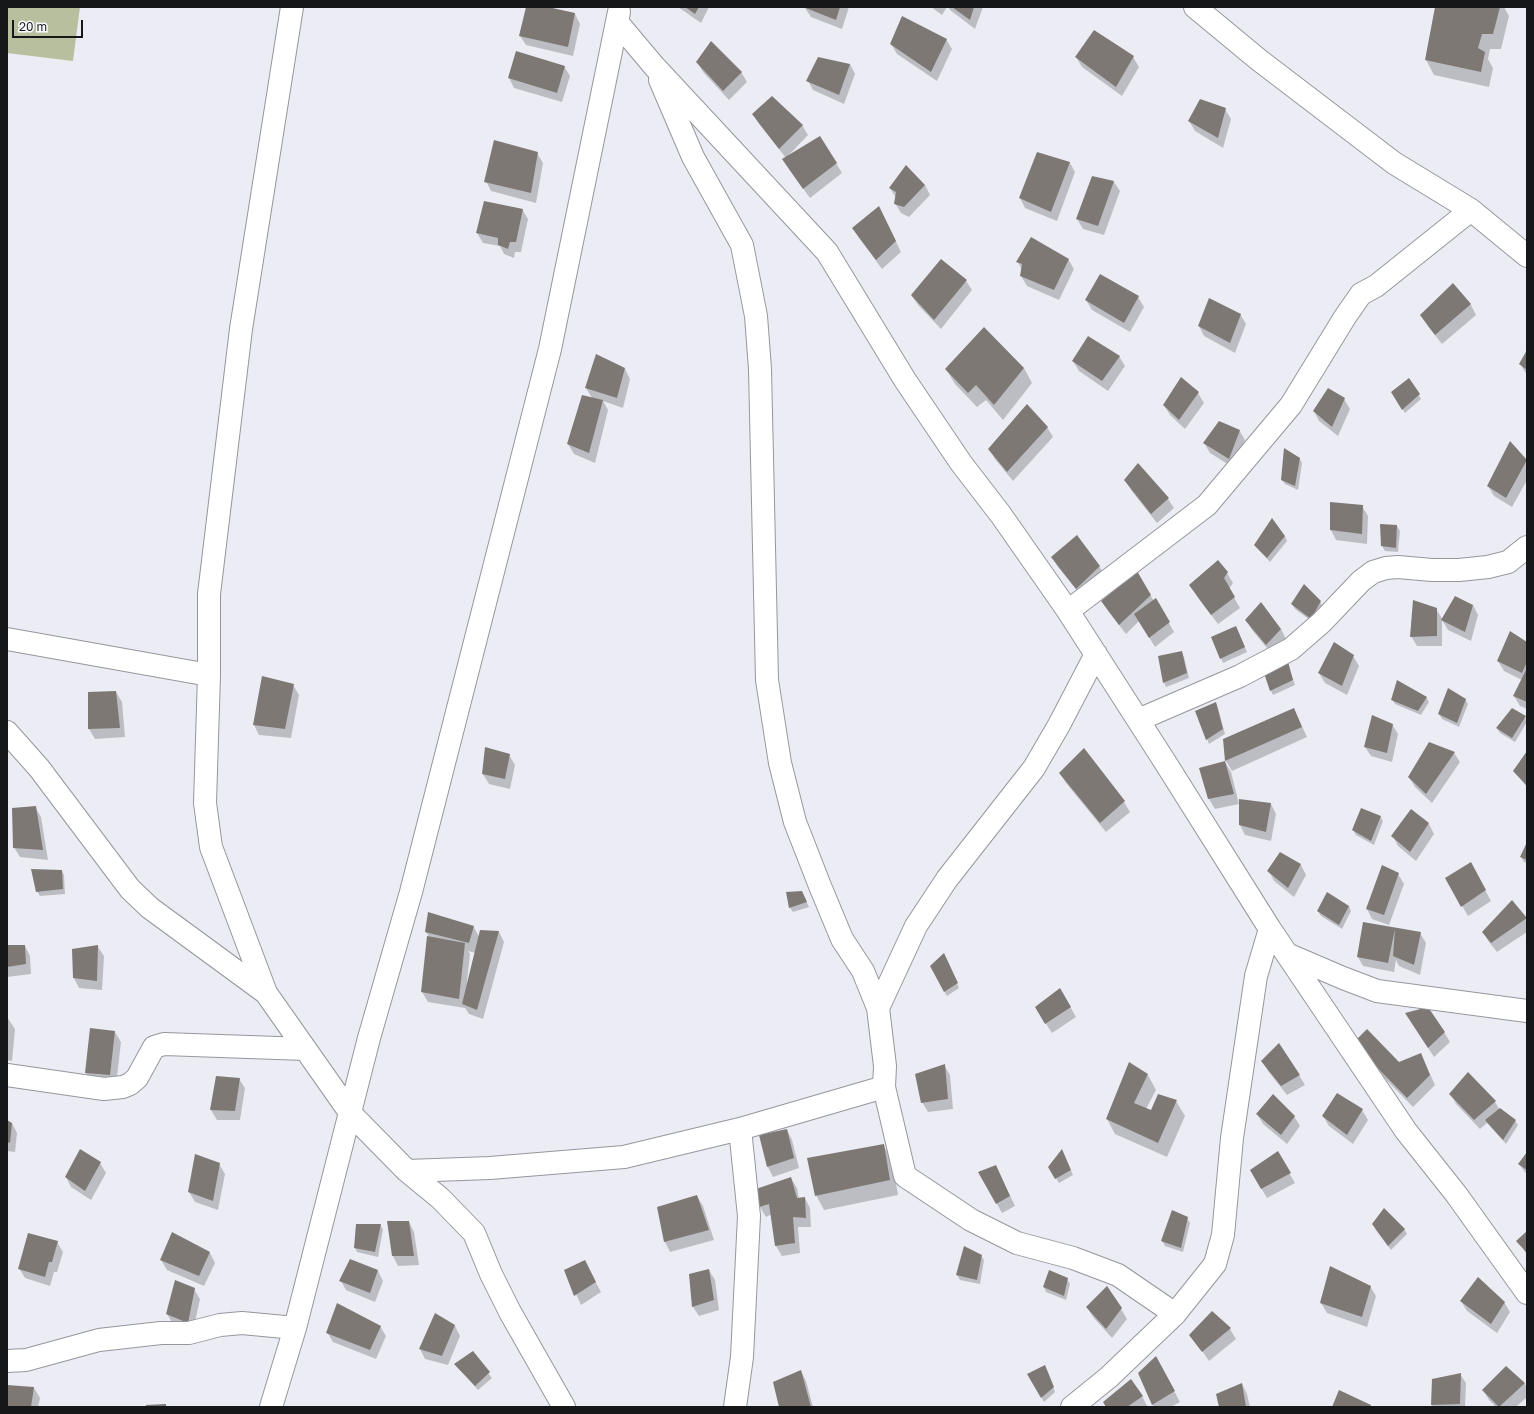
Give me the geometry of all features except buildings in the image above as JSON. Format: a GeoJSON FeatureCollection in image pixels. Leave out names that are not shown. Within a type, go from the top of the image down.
{"type":"FeatureCollection","features":[{"type":"Feature","properties":{"kind":"street"},"geometry":{"type":"LineString","coordinates":[[292,7],[238,361],[209,594],[209,675],[205,803],[211,847],[266,993],[351,1114],[407,1171],[440,1198],[474,1233],[491,1274],[510,1312],[564,1407]]}},
{"type":"Feature","properties":{"kind":"street"},"geometry":{"type":"LineString","coordinates":[[1195,7],[1259,60],[1394,163],[1471,210],[1527,256]]}},
{"type":"Feature","properties":{"kind":"street"},"geometry":{"type":"LineString","coordinates":[[618,14],[654,66],[827,252],[905,380],[939,431],[961,463],[1001,515],[1068,611],[1270,929],[1406,1131],[1456,1194],[1527,1293]]}},
{"type":"Feature","properties":{"kind":"street"},"geometry":{"type":"LineString","coordinates":[[271,1407],[295,1328],[351,1114],[369,1038],[415,877],[550,349],[618,14]]}},
{"type":"Feature","properties":{"kind":"street"},"geometry":{"type":"LineString","coordinates":[[654,66],[693,157],[742,244],[756,316],[760,369],[767,680],[780,763],[796,822],[820,886],[842,939],[863,971],[878,1008],[885,1066],[884,1087],[905,1176],[971,1220],[1017,1243],[1073,1258],[1118,1275],[1175,1314]]}},
{"type":"Feature","properties":{"kind":"street"},"geometry":{"type":"LineString","coordinates":[[1068,611],[1207,505],[1291,405],[1345,317],[1361,294],[1376,286],[1471,210]]}},
{"type":"Feature","properties":{"kind":"street"},"geometry":{"type":"LineString","coordinates":[[1138,720],[1240,676],[1291,649],[1322,622],[1362,580],[1373,572],[1386,568],[1398,567],[1432,570],[1459,570],[1488,567],[1508,562],[1527,547]]}},
{"type":"Feature","properties":{"kind":"street"},"geometry":{"type":"LineString","coordinates":[[7,639],[209,675]]}},
{"type":"Feature","properties":{"kind":"street"},"geometry":{"type":"LineString","coordinates":[[878,1008],[916,926],[947,879],[1034,768],[1059,725],[1096,654]]}},
{"type":"Feature","properties":{"kind":"street"},"geometry":{"type":"LineString","coordinates":[[7,732],[39,768],[130,889],[150,908],[266,993]]}},
{"type":"Feature","properties":{"kind":"street"},"geometry":{"type":"LineString","coordinates":[[1072,1407],[1109,1377],[1175,1314],[1215,1264],[1223,1235],[1232,1138],[1256,976],[1270,929]]}},
{"type":"Feature","properties":{"kind":"street"},"geometry":{"type":"LineString","coordinates":[[1287,954],[1377,991],[1527,1011]]}},
{"type":"Feature","properties":{"kind":"street"},"geometry":{"type":"LineString","coordinates":[[7,1075],[104,1089],[122,1087],[130,1084],[137,1078],[154,1047],[164,1044],[305,1048]]}},
{"type":"Feature","properties":{"kind":"street"},"geometry":{"type":"LineString","coordinates":[[407,1171],[490,1168],[624,1158],[740,1129],[884,1087]]}},
{"type":"Feature","properties":{"kind":"street"},"geometry":{"type":"LineString","coordinates":[[735,1407],[742,1357],[749,1216],[740,1129]]}},
{"type":"Feature","properties":{"kind":"street"},"geometry":{"type":"LineString","coordinates":[[7,1361],[26,1360],[99,1340],[161,1333],[189,1333],[220,1325],[242,1323],[295,1328]]}},
{"type":"Feature","properties":{"kind":"green space"},"geometry":{"type":"Polygon","coordinates":[[[7,7],[80,7],[73,61],[7,53],[7,7]]]}}]}
